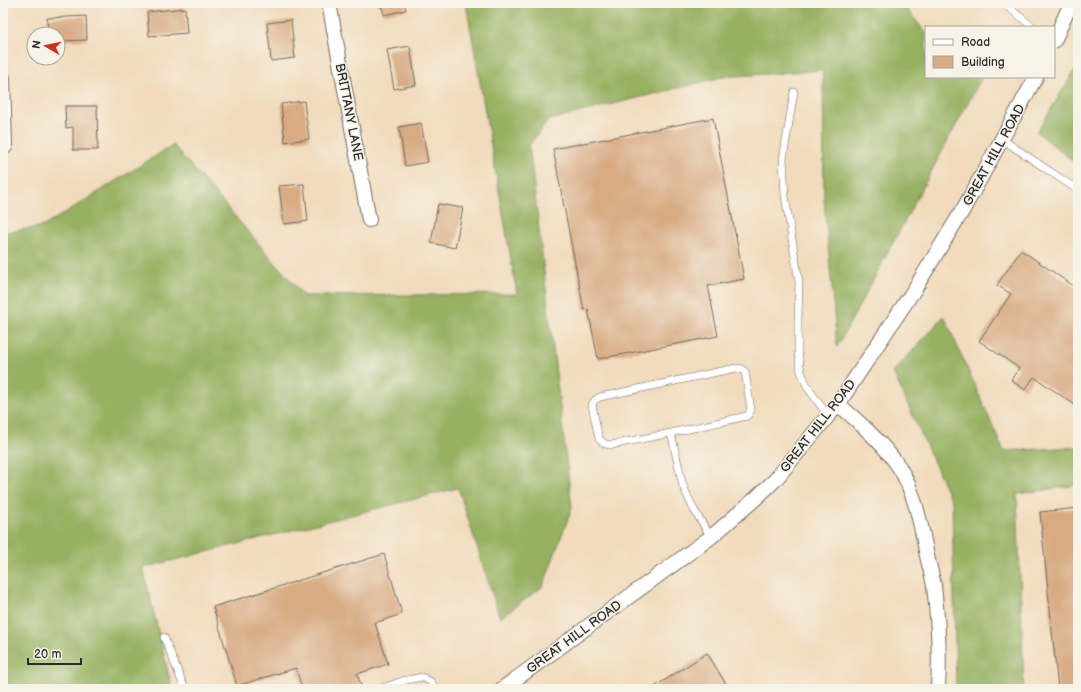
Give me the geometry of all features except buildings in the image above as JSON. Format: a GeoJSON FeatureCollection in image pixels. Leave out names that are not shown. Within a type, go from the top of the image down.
{"type":"FeatureCollection","features":[{"type":"Feature","properties":{"kind":"street","name":"BRITTANY LANE"},"geometry":{"type":"LineString","coordinates":[[329,3],[370,220]]}},
{"type":"Feature","properties":{"kind":"street"},"geometry":{"type":"LineString","coordinates":[[1055,39],[1071,3]]}},
{"type":"Feature","properties":{"kind":"street"},"geometry":{"type":"LineString","coordinates":[[3,78],[5,147]]}},
{"type":"Feature","properties":{"kind":"street","name":"GREAT HILL ROAD"},"geometry":{"type":"LineString","coordinates":[[502,689],[711,537],[756,500],[775,480],[838,404],[914,290],[1003,140],[1035,78]]}},
{"type":"Feature","properties":{"kind":"street"},"geometry":{"type":"LineString","coordinates":[[838,404],[859,422],[886,449],[900,468],[912,495],[921,523],[934,585],[938,634],[938,689]]}},
{"type":"Feature","properties":{"kind":"lane"},"geometry":{"type":"LineString","coordinates":[[1003,3],[1032,26]]}},
{"type":"Feature","properties":{"kind":"lane"},"geometry":{"type":"LineString","coordinates":[[794,92],[783,159],[785,196],[799,282],[798,352],[802,372],[808,388],[828,416]]}},
{"type":"Feature","properties":{"kind":"lane"},"geometry":{"type":"LineString","coordinates":[[1003,140],[1078,190]]}},
{"type":"Feature","properties":{"kind":"lane"},"geometry":{"type":"LineString","coordinates":[[736,368],[742,369],[745,372],[751,410],[747,416],[671,433],[611,445],[605,444],[599,439],[592,405],[595,400],[600,397],[736,368]]}},
{"type":"Feature","properties":{"kind":"lane"},"geometry":{"type":"LineString","coordinates":[[671,433],[683,486],[694,510],[711,537]]}},
{"type":"Feature","properties":{"kind":"lane"},"geometry":{"type":"LineString","coordinates":[[164,638],[185,689]]}},
{"type":"Feature","properties":{"kind":"lane"},"geometry":{"type":"LineString","coordinates":[[380,689],[402,681],[422,677],[431,682],[435,689]]}},
{"type":"Feature","properties":{"kind":"green space"},"geometry":{"type":"Polygon","coordinates":[[[466,3],[902,3],[925,32],[925,78],[981,78],[837,347],[824,200],[823,70],[722,77],[549,120],[529,145],[572,508],[543,586],[500,618],[458,488],[143,568],[172,689],[3,689],[3,233],[44,226],[173,145],[304,296],[517,294],[466,3]]]}},
{"type":"Feature","properties":{"kind":"green space"},"geometry":{"type":"Polygon","coordinates":[[[1078,65],[1078,165],[1037,132],[1078,65]]]}},
{"type":"Feature","properties":{"kind":"green space"},"geometry":{"type":"Polygon","coordinates":[[[944,316],[1004,451],[1078,447],[1078,485],[1017,494],[1024,689],[956,689],[952,502],[893,372],[944,316]]]}}]}
